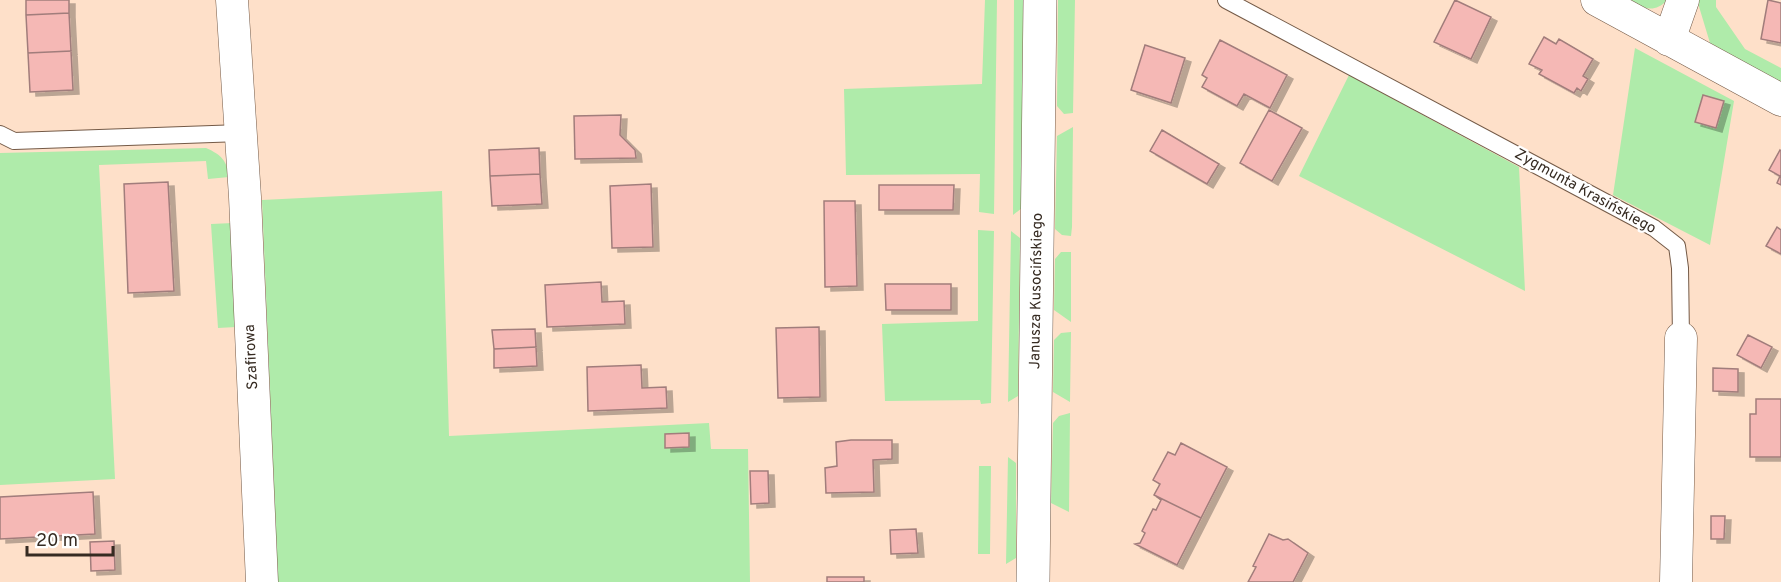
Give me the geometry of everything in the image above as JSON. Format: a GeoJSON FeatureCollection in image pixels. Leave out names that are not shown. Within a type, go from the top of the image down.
{"type":"FeatureCollection","features":[{"type":"Feature","properties":{"kind":"street","name":"Szafirowa"},"geometry":{"type":"LineString","coordinates":[[232,0],[241,133],[262,582]]}},
{"type":"Feature","properties":{"kind":"street","name":"Janusza Kusocińskiego"},"geometry":{"type":"LineString","coordinates":[[1033,582],[1040,0]]}},
{"type":"Feature","properties":{"kind":"street"},"geometry":{"type":"LineString","coordinates":[[1598,0],[1781,99]]}},
{"type":"Feature","properties":{"kind":"street"},"geometry":{"type":"LineString","coordinates":[[1670,40],[1683,0]]}},
{"type":"Feature","properties":{"kind":"street","name":"Zygmunta Krasińskiego"},"geometry":{"type":"LineString","coordinates":[[1676,582],[1681,338]]}},
{"type":"Feature","properties":{"kind":"lane","name":"Zygmunta Krasińskiego"},"geometry":{"type":"LineString","coordinates":[[1226,0],[1654,228],[1677,246],[1680,268],[1681,338]]}},
{"type":"Feature","properties":{"kind":"lane"},"geometry":{"type":"LineString","coordinates":[[0,134],[14,141],[241,133]]}},
{"type":"Feature","properties":{"kind":"green space"},"geometry":{"type":"Polygon","coordinates":[[[985,0],[997,0],[994,214],[979,212],[980,174],[846,175],[844,89],[982,84],[985,0]]]}},
{"type":"Feature","properties":{"kind":"green space"},"geometry":{"type":"Polygon","coordinates":[[[1014,0],[1023,0],[1022,208],[1013,215],[1014,0]]]}},
{"type":"Feature","properties":{"kind":"green space"},"geometry":{"type":"Polygon","coordinates":[[[1058,0],[1075,0],[1073,113],[1064,114],[1057,106],[1058,0]]]}},
{"type":"Feature","properties":{"kind":"green space"},"geometry":{"type":"Polygon","coordinates":[[[1625,0],[1667,0],[1657,7],[1647,8],[1625,0]]]}},
{"type":"Feature","properties":{"kind":"green space"},"geometry":{"type":"Polygon","coordinates":[[[1697,0],[1716,0],[1716,7],[1745,49],[1781,68],[1781,84],[1710,43],[1697,0]]]}},
{"type":"Feature","properties":{"kind":"green space"},"geometry":{"type":"Polygon","coordinates":[[[1635,48],[1734,101],[1710,245],[1613,195],[1635,48]]]}},
{"type":"Feature","properties":{"kind":"green space"},"geometry":{"type":"Polygon","coordinates":[[[1349,75],[1519,167],[1525,291],[1299,176],[1349,75]]]}},
{"type":"Feature","properties":{"kind":"green space"},"geometry":{"type":"Polygon","coordinates":[[[1073,127],[1071,236],[1062,235],[1055,229],[1057,136],[1073,127]]]}},
{"type":"Feature","properties":{"kind":"green space"},"geometry":{"type":"Polygon","coordinates":[[[206,148],[223,159],[229,177],[208,179],[206,161],[99,165],[115,479],[0,485],[0,153],[206,148]]]}},
{"type":"Feature","properties":{"kind":"green space"},"geometry":{"type":"Polygon","coordinates":[[[442,191],[449,436],[709,423],[711,449],[748,449],[750,582],[278,582],[262,200],[442,191]]]}},
{"type":"Feature","properties":{"kind":"green space"},"geometry":{"type":"Polygon","coordinates":[[[233,223],[236,327],[218,328],[211,224],[233,223]]]}},
{"type":"Feature","properties":{"kind":"green space"},"geometry":{"type":"Polygon","coordinates":[[[978,230],[994,231],[991,403],[981,404],[980,400],[885,401],[882,324],[978,321],[978,230]]]}},
{"type":"Feature","properties":{"kind":"green space"},"geometry":{"type":"Polygon","coordinates":[[[1011,231],[1020,238],[1018,396],[1008,402],[1011,231]]]}},
{"type":"Feature","properties":{"kind":"green space"},"geometry":{"type":"Polygon","coordinates":[[[1061,252],[1071,252],[1071,322],[1054,310],[1055,259],[1061,252]]]}},
{"type":"Feature","properties":{"kind":"green space"},"geometry":{"type":"Polygon","coordinates":[[[1071,332],[1070,402],[1053,392],[1054,340],[1061,333],[1071,332]]]}},
{"type":"Feature","properties":{"kind":"green space"},"geometry":{"type":"Polygon","coordinates":[[[1070,413],[1069,512],[1051,503],[1053,423],[1059,416],[1070,413]]]}},
{"type":"Feature","properties":{"kind":"green space"},"geometry":{"type":"Polygon","coordinates":[[[1008,457],[1016,463],[1016,558],[1006,564],[1008,457]]]}},
{"type":"Feature","properties":{"kind":"green space"},"geometry":{"type":"Polygon","coordinates":[[[979,466],[991,466],[990,554],[978,554],[979,466]]]}},
{"type":"Feature","properties":{"kind":"building"},"geometry":{"type":"Polygon","coordinates":[[[26,0],[69,0],[69,13],[26,15],[26,0]]]}},
{"type":"Feature","properties":{"kind":"building"},"geometry":{"type":"Polygon","coordinates":[[[1455,0],[1491,17],[1471,59],[1434,42],[1455,0]]]}},
{"type":"Feature","properties":{"kind":"building"},"geometry":{"type":"Polygon","coordinates":[[[1768,0],[1781,3],[1781,43],[1761,39],[1768,0]]]}},
{"type":"Feature","properties":{"kind":"building"},"geometry":{"type":"Polygon","coordinates":[[[69,13],[71,51],[28,53],[26,15],[69,13]]]}},
{"type":"Feature","properties":{"kind":"building"},"geometry":{"type":"Polygon","coordinates":[[[1544,37],[1556,44],[1559,39],[1593,59],[1583,76],[1588,79],[1581,91],[1577,88],[1574,93],[1539,74],[1542,70],[1529,64],[1544,37]]]}},
{"type":"Feature","properties":{"kind":"building"},"geometry":{"type":"Polygon","coordinates":[[[1220,40],[1287,75],[1270,108],[1244,94],[1237,106],[1202,87],[1207,78],[1202,75],[1220,40]]]}},
{"type":"Feature","properties":{"kind":"building"},"geometry":{"type":"Polygon","coordinates":[[[1145,45],[1185,58],[1171,103],[1131,90],[1145,45]]]}},
{"type":"Feature","properties":{"kind":"building"},"geometry":{"type":"Polygon","coordinates":[[[71,51],[73,90],[30,92],[28,53],[71,51]]]}},
{"type":"Feature","properties":{"kind":"building"},"geometry":{"type":"Polygon","coordinates":[[[1703,95],[1724,101],[1716,128],[1695,122],[1703,95]]]}},
{"type":"Feature","properties":{"kind":"building"},"geometry":{"type":"Polygon","coordinates":[[[1269,110],[1302,128],[1272,181],[1240,163],[1269,110]]]}},
{"type":"Feature","properties":{"kind":"building"},"geometry":{"type":"Polygon","coordinates":[[[621,115],[620,135],[635,150],[636,158],[575,159],[574,116],[621,115]]]}},
{"type":"Feature","properties":{"kind":"building"},"geometry":{"type":"Polygon","coordinates":[[[1162,130],[1219,164],[1207,184],[1150,151],[1162,130]]]}},
{"type":"Feature","properties":{"kind":"building"},"geometry":{"type":"Polygon","coordinates":[[[539,148],[540,174],[490,176],[489,150],[539,148]]]}},
{"type":"Feature","properties":{"kind":"building"},"geometry":{"type":"Polygon","coordinates":[[[1780,150],[1781,185],[1777,183],[1780,176],[1769,170],[1780,150]]]}},
{"type":"Feature","properties":{"kind":"building"},"geometry":{"type":"Polygon","coordinates":[[[540,174],[542,204],[492,206],[490,176],[540,174]]]}},
{"type":"Feature","properties":{"kind":"building"},"geometry":{"type":"Polygon","coordinates":[[[168,182],[174,291],[128,293],[124,184],[168,182]]]}},
{"type":"Feature","properties":{"kind":"building"},"geometry":{"type":"Polygon","coordinates":[[[651,184],[653,247],[612,248],[610,186],[651,184]]]}},
{"type":"Feature","properties":{"kind":"building"},"geometry":{"type":"Polygon","coordinates":[[[879,185],[954,185],[953,210],[879,210],[879,185]]]}},
{"type":"Feature","properties":{"kind":"building"},"geometry":{"type":"Polygon","coordinates":[[[824,201],[855,201],[857,286],[825,287],[824,201]]]}},
{"type":"Feature","properties":{"kind":"building"},"geometry":{"type":"Polygon","coordinates":[[[1777,227],[1781,230],[1781,254],[1766,246],[1777,227]]]}},
{"type":"Feature","properties":{"kind":"building"},"geometry":{"type":"Polygon","coordinates":[[[601,282],[602,302],[624,301],[625,324],[547,327],[545,285],[601,282]]]}},
{"type":"Feature","properties":{"kind":"building"},"geometry":{"type":"Polygon","coordinates":[[[885,284],[951,284],[951,310],[886,310],[885,284]]]}},
{"type":"Feature","properties":{"kind":"building"},"geometry":{"type":"Polygon","coordinates":[[[819,327],[820,397],[778,398],[776,328],[819,327]]]}},
{"type":"Feature","properties":{"kind":"building"},"geometry":{"type":"Polygon","coordinates":[[[535,329],[536,347],[494,349],[492,330],[535,329]]]}},
{"type":"Feature","properties":{"kind":"building"},"geometry":{"type":"Polygon","coordinates":[[[1748,335],[1772,347],[1761,368],[1737,355],[1748,335]]]}},
{"type":"Feature","properties":{"kind":"building"},"geometry":{"type":"Polygon","coordinates":[[[536,347],[537,366],[494,368],[494,349],[536,347]]]}},
{"type":"Feature","properties":{"kind":"building"},"geometry":{"type":"Polygon","coordinates":[[[641,365],[642,388],[666,387],[667,408],[588,411],[587,367],[641,365]]]}},
{"type":"Feature","properties":{"kind":"building"},"geometry":{"type":"Polygon","coordinates":[[[1713,368],[1738,369],[1738,392],[1713,391],[1713,368]]]}},
{"type":"Feature","properties":{"kind":"building"},"geometry":{"type":"Polygon","coordinates":[[[1756,399],[1781,399],[1781,457],[1750,457],[1750,414],[1756,414],[1756,399]]]}},
{"type":"Feature","properties":{"kind":"building"},"geometry":{"type":"Polygon","coordinates":[[[689,433],[689,447],[665,448],[665,434],[689,433]]]}},
{"type":"Feature","properties":{"kind":"building"},"geometry":{"type":"Polygon","coordinates":[[[892,440],[892,459],[873,460],[874,492],[826,493],[825,468],[837,466],[836,442],[892,440]]]}},
{"type":"Feature","properties":{"kind":"building"},"geometry":{"type":"Polygon","coordinates":[[[1181,443],[1227,467],[1201,518],[1154,495],[1160,484],[1153,480],[1168,452],[1175,455],[1181,443]]]}},
{"type":"Feature","properties":{"kind":"building"},"geometry":{"type":"Polygon","coordinates":[[[750,471],[768,471],[769,503],[751,504],[750,471]]]}},
{"type":"Feature","properties":{"kind":"building"},"geometry":{"type":"Polygon","coordinates":[[[93,492],[95,534],[0,539],[0,497],[93,492]]]}},
{"type":"Feature","properties":{"kind":"building"},"geometry":{"type":"Polygon","coordinates":[[[1154,495],[1201,518],[1177,565],[1135,544],[1140,543],[1145,533],[1142,531],[1153,509],[1156,510],[1161,500],[1154,495]]]}},
{"type":"Feature","properties":{"kind":"building"},"geometry":{"type":"Polygon","coordinates":[[[1711,516],[1725,516],[1724,539],[1711,539],[1711,516]]]}},
{"type":"Feature","properties":{"kind":"building"},"geometry":{"type":"Polygon","coordinates":[[[916,529],[918,553],[891,554],[890,530],[916,529]]]}},
{"type":"Feature","properties":{"kind":"building"},"geometry":{"type":"Polygon","coordinates":[[[1269,534],[1283,540],[1288,539],[1308,553],[1293,582],[1248,582],[1256,567],[1253,566],[1269,534]]]}},
{"type":"Feature","properties":{"kind":"building"},"geometry":{"type":"Polygon","coordinates":[[[114,541],[115,570],[91,571],[90,542],[114,541]]]}},
{"type":"Feature","properties":{"kind":"building"},"geometry":{"type":"Polygon","coordinates":[[[827,577],[864,577],[864,582],[827,582],[827,577]]]}}]}
